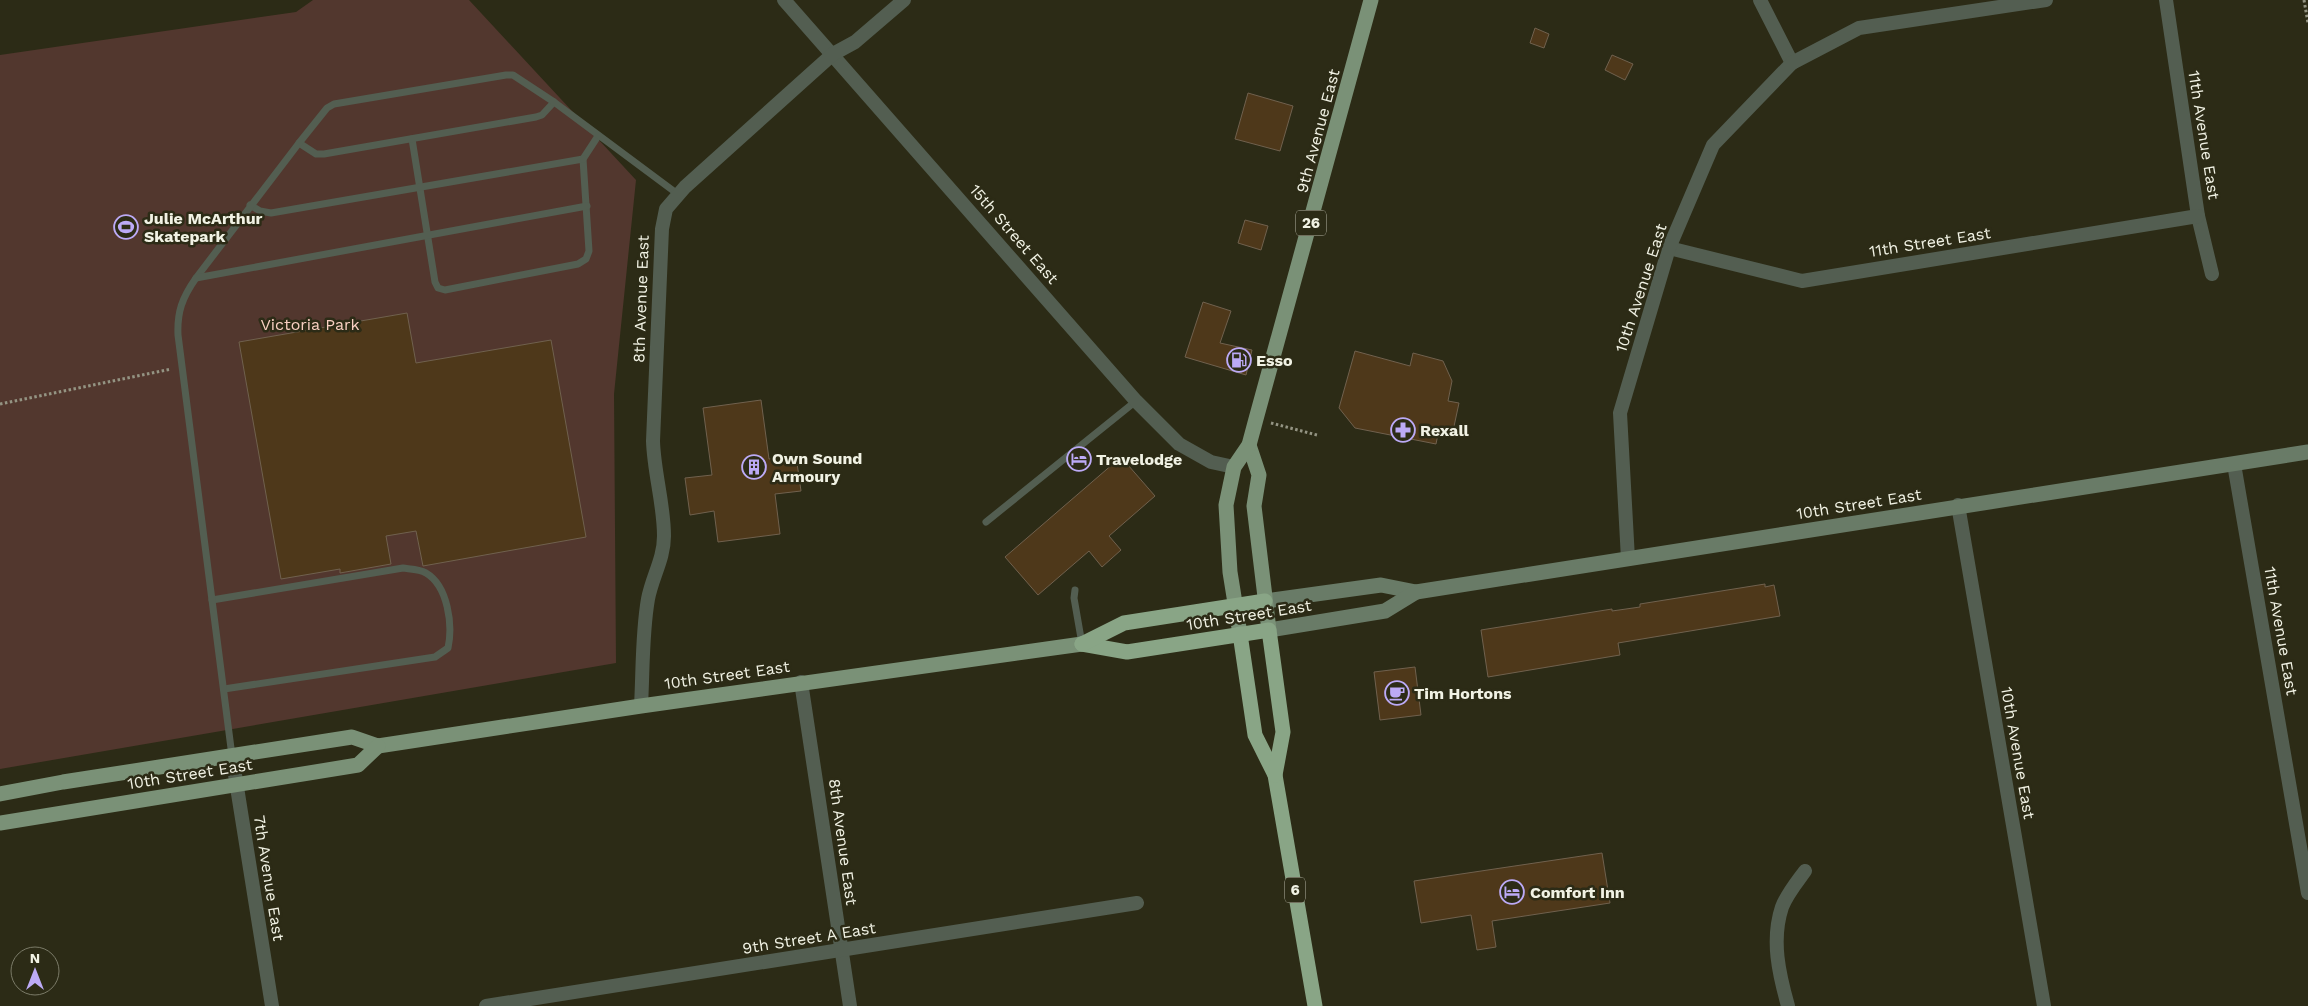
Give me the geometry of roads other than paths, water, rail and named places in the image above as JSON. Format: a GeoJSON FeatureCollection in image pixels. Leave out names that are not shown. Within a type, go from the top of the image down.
{"type":"FeatureCollection","features":[{"type":"Feature","properties":{"kind":"highway","name":"10th Street East"},"geometry":{"type":"LineString","coordinates":[[1082,644],[1124,623],[1265,601]]}},
{"type":"Feature","properties":{"kind":"highway","name":"10th Street East"},"geometry":{"type":"LineString","coordinates":[[1082,644],[1127,652],[1269,630]]}},
{"type":"Feature","properties":{"kind":"highway","name":"9th Avenue East"},"geometry":{"type":"LineString","coordinates":[[1269,630],[1283,732],[1275,775]]}},
{"type":"Feature","properties":{"kind":"highway","name":"9th Avenue East"},"geometry":{"type":"LineString","coordinates":[[1240,634],[1255,735],[1275,775],[1315,1006]]}},
{"type":"Feature","properties":{"kind":"main road","name":"9th Avenue East"},"geometry":{"type":"LineString","coordinates":[[1240,634],[1226,534],[1226,504],[1234,467],[1249,444],[1371,0]]}},
{"type":"Feature","properties":{"kind":"main road"},"geometry":{"type":"LineString","coordinates":[[1249,444],[1259,475],[1254,506],[1265,601]]}},
{"type":"Feature","properties":{"kind":"main road","name":"6"},"geometry":{"type":"LineString","coordinates":[[1265,601],[1269,630]]}},
{"type":"Feature","properties":{"kind":"main road","name":"10th Street East"},"geometry":{"type":"LineString","coordinates":[[0,794],[63,782],[352,737],[378,746],[801,682],[1082,644]]}},
{"type":"Feature","properties":{"kind":"main road","name":"10th Street East"},"geometry":{"type":"LineString","coordinates":[[0,823],[358,765],[378,746]]}},
{"type":"Feature","properties":{"kind":"street","name":"15th Street East"},"geometry":{"type":"LineString","coordinates":[[784,0],[1136,401],[1179,444],[1211,462],[1234,467]]}},
{"type":"Feature","properties":{"kind":"street","name":"8th Avenue East"},"geometry":{"type":"LineString","coordinates":[[642,706],[645,616],[648,596],[662,556],[664,534],[653,461],[653,441],[662,229],[666,209],[678,195],[833,54],[855,42],[904,0]]}},
{"type":"Feature","properties":{"kind":"street"},"geometry":{"type":"LineString","coordinates":[[1760,0],[1792,64]]}},
{"type":"Feature","properties":{"kind":"street","name":"10th Avenue East"},"geometry":{"type":"LineString","coordinates":[[1628,559],[1620,413],[1669,248],[1713,144],[1792,64],[1860,28],[2046,0]]}},
{"type":"Feature","properties":{"kind":"street","name":"11th Avenue East"},"geometry":{"type":"LineString","coordinates":[[2166,0],[2198,216],[2212,274]]}},
{"type":"Feature","properties":{"kind":"street","name":"11th Street East"},"geometry":{"type":"LineString","coordinates":[[1669,248],[1802,280],[2198,216]]}},
{"type":"Feature","properties":{"kind":"street","name":"10th Street East"},"geometry":{"type":"LineString","coordinates":[[1265,601],[1381,585],[1416,592],[1958,505],[2308,452]]}},
{"type":"Feature","properties":{"kind":"street","name":"11th Avenue East"},"geometry":{"type":"LineString","coordinates":[[2234,464],[2308,893]]}},
{"type":"Feature","properties":{"kind":"street","name":"10th Avenue East"},"geometry":{"type":"LineString","coordinates":[[1958,505],[2044,1006]]}},
{"type":"Feature","properties":{"kind":"street","name":"10th Street East"},"geometry":{"type":"LineString","coordinates":[[1269,630],[1385,611],[1416,592]]}},
{"type":"Feature","properties":{"kind":"street","name":"8th Avenue East"},"geometry":{"type":"LineString","coordinates":[[801,682],[850,1006]]}},
{"type":"Feature","properties":{"kind":"street","name":"7th Avenue East"},"geometry":{"type":"LineString","coordinates":[[232,756],[272,1006]]}},
{"type":"Feature","properties":{"kind":"street"},"geometry":{"type":"LineString","coordinates":[[1788,1006],[1778,968],[1777,938],[1782,907],[1805,871]]}},
{"type":"Feature","properties":{"kind":"street","name":"9th Street A East"},"geometry":{"type":"LineString","coordinates":[[486,1006],[1137,903]]}},
{"type":"Feature","properties":{"kind":"lane"},"geometry":{"type":"LineString","coordinates":[[232,756],[177,316],[183,297],[196,278],[299,143],[328,108],[334,104],[506,75],[521,78],[678,195]]}},
{"type":"Feature","properties":{"kind":"lane"},"geometry":{"type":"LineString","coordinates":[[299,143],[316,154],[324,154],[536,117],[542,115],[554,102]]}},
{"type":"Feature","properties":{"kind":"lane"},"geometry":{"type":"LineString","coordinates":[[412,139],[435,282],[438,288],[445,290],[578,264],[586,259],[589,251],[583,159],[598,136]]}},
{"type":"Feature","properties":{"kind":"lane"},"geometry":{"type":"LineString","coordinates":[[250,206],[260,212],[271,213],[583,159]]}},
{"type":"Feature","properties":{"kind":"lane"},"geometry":{"type":"LineString","coordinates":[[196,278],[287,263],[587,206]]}},
{"type":"Feature","properties":{"kind":"lane"},"geometry":{"type":"LineString","coordinates":[[986,522],[1136,401]]}},
{"type":"Feature","properties":{"kind":"lane"},"geometry":{"type":"LineString","coordinates":[[212,600],[403,568],[425,572],[441,587],[451,632],[448,648],[435,657],[224,689]]}},
{"type":"Feature","properties":{"kind":"lane"},"geometry":{"type":"LineString","coordinates":[[1075,590],[1074,598],[1082,644]]}},
{"type":"Feature","properties":{"kind":"place","name":"Julie McArthur Skatepark"},"geometry":{"type":"Point","coordinates":[126,227]}},
{"type":"Feature","properties":{"kind":"place","name":"Esso"},"geometry":{"type":"Point","coordinates":[1239,360]}},
{"type":"Feature","properties":{"kind":"place","name":"Rexall"},"geometry":{"type":"Point","coordinates":[1403,430]}},
{"type":"Feature","properties":{"kind":"place","name":"Travelodge"},"geometry":{"type":"Point","coordinates":[1079,459]}},
{"type":"Feature","properties":{"kind":"place","name":"Own Sound Armoury"},"geometry":{"type":"Point","coordinates":[754,467]}},
{"type":"Feature","properties":{"kind":"place","name":"Tim Hortons"},"geometry":{"type":"Point","coordinates":[1397,693]}},
{"type":"Feature","properties":{"kind":"place","name":"Comfort Inn"},"geometry":{"type":"Point","coordinates":[1512,892]}},
{"type":"Feature","properties":{"kind":"park label","name":"Victoria Park"},"geometry":{"type":"Point","coordinates":[310,324]}}]}
